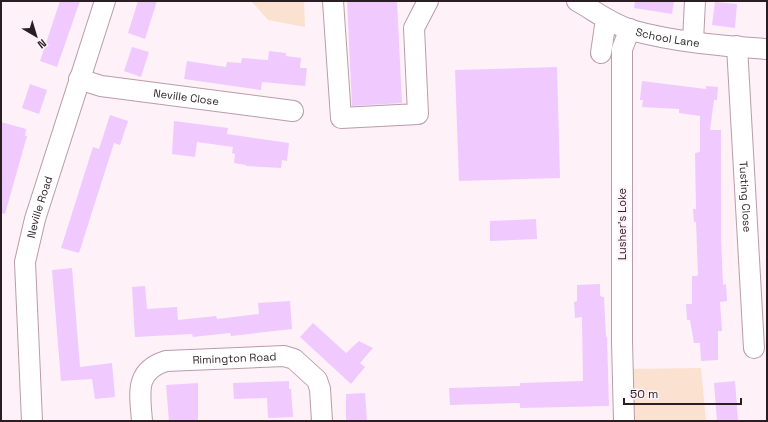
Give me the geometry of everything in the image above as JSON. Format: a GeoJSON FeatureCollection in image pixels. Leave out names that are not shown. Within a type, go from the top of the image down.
{"type":"FeatureCollection","features":[{"type":"Feature","properties":{"kind":"street","name":"Neville Road"},"geometry":{"type":"LineString","coordinates":[[32,421],[25,262],[35,218],[105,1]]}},
{"type":"Feature","properties":{"kind":"street"},"geometry":{"type":"LineString","coordinates":[[333,1],[341,118],[418,114],[414,28],[428,1]]}},
{"type":"Feature","properties":{"kind":"street","name":"School Lane"},"geometry":{"type":"LineString","coordinates":[[577,1],[606,19],[630,29],[693,41],[767,49]]}},
{"type":"Feature","properties":{"kind":"street"},"geometry":{"type":"LineString","coordinates":[[693,41],[695,1]]}},
{"type":"Feature","properties":{"kind":"street"},"geometry":{"type":"LineString","coordinates":[[601,53],[606,19]]}},
{"type":"Feature","properties":{"kind":"street","name":"Lusher's Loke"},"geometry":{"type":"LineString","coordinates":[[624,421],[622,341],[622,49],[630,29]]}},
{"type":"Feature","properties":{"kind":"street","name":"Tusting Close"},"geometry":{"type":"LineString","coordinates":[[738,46],[754,348]]}},
{"type":"Feature","properties":{"kind":"street","name":"Neville Close"},"geometry":{"type":"LineString","coordinates":[[79,79],[101,86],[293,111]]}},
{"type":"Feature","properties":{"kind":"street","name":"Rimington Road"},"geometry":{"type":"LineString","coordinates":[[142,421],[141,381],[146,372],[155,365],[166,362],[284,356],[294,359],[317,380],[320,388],[322,421]]}},
{"type":"Feature","properties":{"kind":"shaded area"},"geometry":{"type":"Polygon","coordinates":[[[251,1],[304,1],[305,27],[268,20],[251,1]]]}},
{"type":"Feature","properties":{"kind":"shaded area"},"geometry":{"type":"Polygon","coordinates":[[[701,368],[706,421],[628,421],[626,369],[701,368]]]}},
{"type":"Feature","properties":{"kind":"building"},"geometry":{"type":"Polygon","coordinates":[[[60,1],[80,1],[57,67],[40,61],[60,1]]]}},
{"type":"Feature","properties":{"kind":"building"},"geometry":{"type":"Polygon","coordinates":[[[138,1],[157,1],[145,39],[128,33],[138,1]]]}},
{"type":"Feature","properties":{"kind":"building"},"geometry":{"type":"Polygon","coordinates":[[[347,1],[397,1],[402,103],[352,106],[347,1]]]}},
{"type":"Feature","properties":{"kind":"building"},"geometry":{"type":"Polygon","coordinates":[[[635,1],[674,1],[672,14],[634,8],[635,1]]]}},
{"type":"Feature","properties":{"kind":"building"},"geometry":{"type":"Polygon","coordinates":[[[715,2],[737,4],[735,28],[712,25],[715,2]]]}},
{"type":"Feature","properties":{"kind":"building"},"geometry":{"type":"Polygon","coordinates":[[[132,47],[149,52],[141,77],[124,71],[132,47]]]}},
{"type":"Feature","properties":{"kind":"building"},"geometry":{"type":"Polygon","coordinates":[[[269,51],[286,53],[286,56],[301,58],[300,68],[307,68],[305,86],[262,82],[261,90],[184,79],[187,61],[226,67],[227,62],[241,63],[242,58],[268,60],[269,51]]]}},
{"type":"Feature","properties":{"kind":"building"},"geometry":{"type":"Polygon","coordinates":[[[557,67],[560,178],[459,181],[455,70],[557,67]]]}},
{"type":"Feature","properties":{"kind":"building"},"geometry":{"type":"Polygon","coordinates":[[[642,81],[706,89],[706,86],[718,87],[717,100],[714,100],[710,130],[721,130],[721,239],[723,285],[726,284],[727,301],[720,302],[722,331],[718,331],[718,360],[701,361],[700,343],[694,343],[690,320],[687,320],[686,304],[692,304],[692,276],[697,276],[698,274],[696,222],[694,222],[693,209],[696,209],[695,153],[700,152],[700,116],[679,113],[679,109],[642,107],[643,100],[640,100],[642,81]]]}},
{"type":"Feature","properties":{"kind":"building"},"geometry":{"type":"Polygon","coordinates":[[[30,84],[47,90],[39,114],[22,108],[30,84]]]}},
{"type":"Feature","properties":{"kind":"building"},"geometry":{"type":"Polygon","coordinates":[[[110,115],[128,121],[120,145],[114,143],[79,253],[61,248],[93,147],[99,149],[110,115]]]}},
{"type":"Feature","properties":{"kind":"building"},"geometry":{"type":"Polygon","coordinates":[[[174,121],[228,128],[227,134],[289,143],[287,161],[282,160],[281,168],[246,166],[234,163],[235,154],[232,153],[233,147],[197,142],[195,157],[172,154],[174,121]]]}},
{"type":"Feature","properties":{"kind":"building"},"geometry":{"type":"Polygon","coordinates":[[[1,122],[26,129],[25,136],[27,136],[5,214],[1,213],[1,122]]]}},
{"type":"Feature","properties":{"kind":"building"},"geometry":{"type":"Polygon","coordinates":[[[536,219],[537,239],[490,241],[490,221],[536,219]]]}},
{"type":"Feature","properties":{"kind":"building"},"geometry":{"type":"Polygon","coordinates":[[[72,268],[80,367],[112,363],[115,397],[95,399],[92,379],[61,381],[52,270],[72,268]]]}},
{"type":"Feature","properties":{"kind":"building"},"geometry":{"type":"Polygon","coordinates":[[[600,284],[600,296],[604,297],[607,337],[609,406],[520,408],[520,403],[450,405],[449,388],[520,386],[520,383],[583,381],[582,317],[575,318],[574,302],[577,301],[577,285],[600,284]]]}},
{"type":"Feature","properties":{"kind":"building"},"geometry":{"type":"Polygon","coordinates":[[[145,286],[147,309],[177,307],[178,320],[216,316],[217,319],[259,314],[258,303],[290,301],[292,329],[231,336],[230,333],[193,337],[192,334],[135,337],[132,287],[145,286]]]}},
{"type":"Feature","properties":{"kind":"building"},"geometry":{"type":"Polygon","coordinates":[[[313,323],[346,353],[359,341],[373,348],[360,363],[365,367],[351,384],[300,337],[313,323]]]}},
{"type":"Feature","properties":{"kind":"building"},"geometry":{"type":"Polygon","coordinates":[[[289,381],[293,417],[268,418],[267,398],[234,399],[233,383],[289,381]]]}},
{"type":"Feature","properties":{"kind":"building"},"geometry":{"type":"Polygon","coordinates":[[[735,381],[738,421],[717,421],[714,383],[735,381]]]}},
{"type":"Feature","properties":{"kind":"building"},"geometry":{"type":"Polygon","coordinates":[[[198,383],[198,421],[169,421],[166,385],[198,383]]]}},
{"type":"Feature","properties":{"kind":"building"},"geometry":{"type":"Polygon","coordinates":[[[365,393],[367,421],[346,421],[346,394],[365,393]]]}}]}
